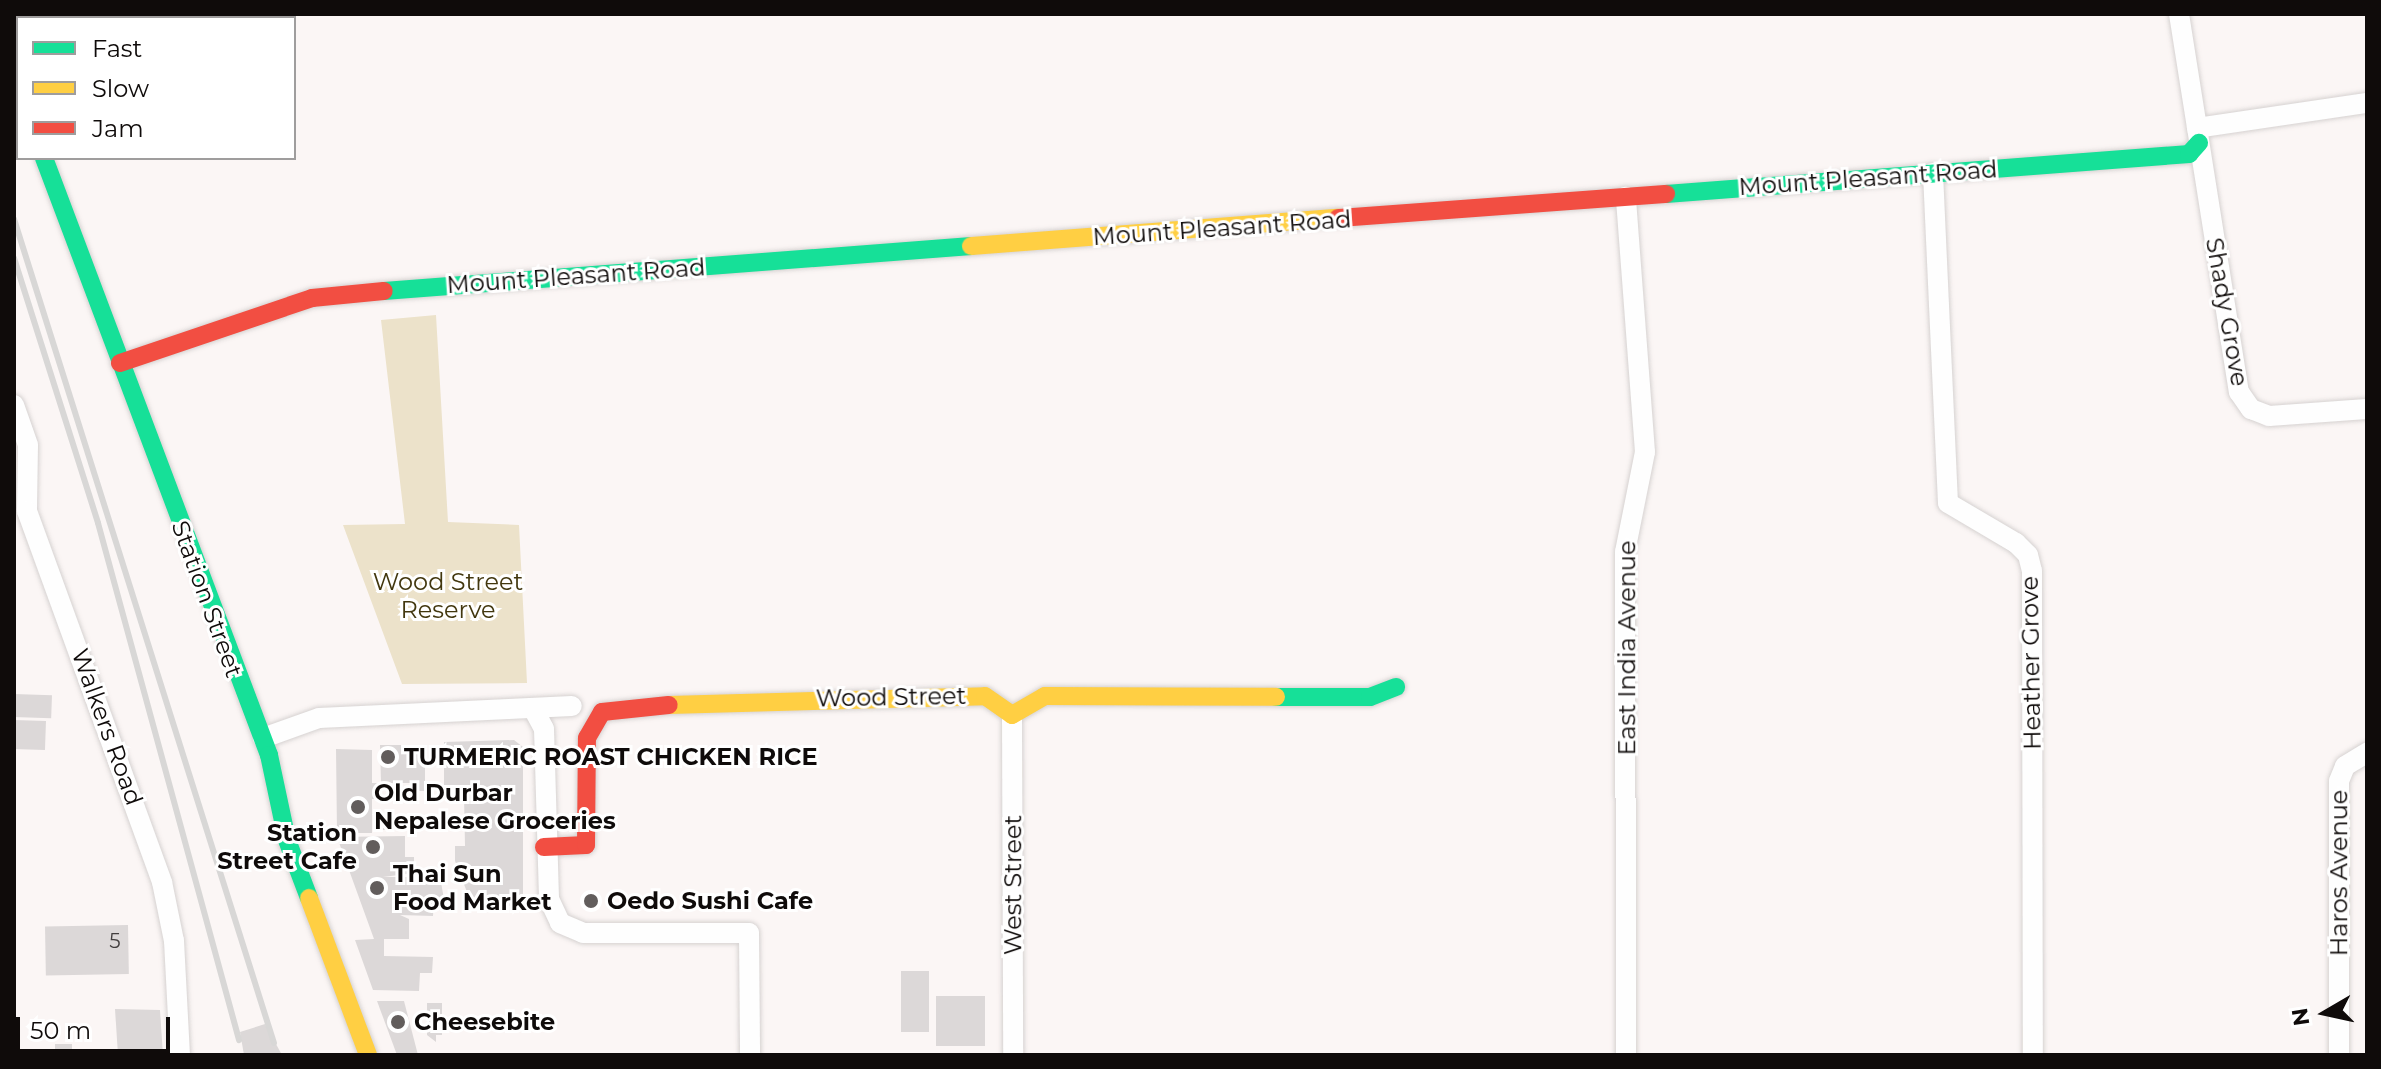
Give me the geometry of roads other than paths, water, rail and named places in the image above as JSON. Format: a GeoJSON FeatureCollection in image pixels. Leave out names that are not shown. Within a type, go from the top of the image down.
{"type":"FeatureCollection","features":[{"type":"Feature","properties":{"kind":"street"},"geometry":{"type":"LineString","coordinates":[[2179,14],[2198,136],[2367,103]]}},
{"type":"Feature","properties":{"kind":"street","name":"Mount Pleasant Road"},"geometry":{"type":"LineString","coordinates":[[120,363],[312,298],[2189,154],[2198,136]]}},
{"type":"Feature","properties":{"kind":"street","name":"Shady Grove"},"geometry":{"type":"LineString","coordinates":[[2198,136],[2239,392],[2251,409],[2269,416],[2367,409]]}},
{"type":"Feature","properties":{"kind":"street","name":"Station Street"},"geometry":{"type":"LineString","coordinates":[[45,160],[263,738],[287,840],[363,1051]]}},
{"type":"Feature","properties":{"kind":"street","name":"Heather Grove"},"geometry":{"type":"LineString","coordinates":[[1933,173],[1948,503],[2016,543],[2028,555],[2032,571],[2033,1055]]}},
{"type":"Feature","properties":{"kind":"street","name":"East India Avenue"},"geometry":{"type":"LineString","coordinates":[[1626,197],[1645,452],[1625,552],[1626,1055]]}},
{"type":"Feature","properties":{"kind":"street","name":"Walkers Road"},"geometry":{"type":"LineString","coordinates":[[14,405],[28,445],[27,511],[162,882],[174,941],[180,1055]]}},
{"type":"Feature","properties":{"kind":"street"},"geometry":{"type":"LineString","coordinates":[[1012,715],[1045,696],[1370,697],[1396,687]]}},
{"type":"Feature","properties":{"kind":"street","name":"Wood Street"},"geometry":{"type":"LineString","coordinates":[[544,847],[586,845],[587,738],[602,712],[614,707],[985,696],[1012,715]]}},
{"type":"Feature","properties":{"kind":"street"},"geometry":{"type":"LineString","coordinates":[[263,738],[319,718],[517,707],[535,712],[572,706]]}},
{"type":"Feature","properties":{"kind":"street"},"geometry":{"type":"LineString","coordinates":[[535,712],[544,729],[544,847],[549,899],[560,923],[569,929],[749,933],[750,1055]]}},
{"type":"Feature","properties":{"kind":"street","name":"West Street"},"geometry":{"type":"LineString","coordinates":[[1012,715],[1013,1055]]}},
{"type":"Feature","properties":{"kind":"street","name":"Haros Avenue"},"geometry":{"type":"LineString","coordinates":[[2339,1055],[2339,781],[2345,766],[2367,753]]}},
{"type":"Feature","properties":{"kind":"railway"},"geometry":{"type":"LineString","coordinates":[[14,219],[274,1043]]}},
{"type":"Feature","properties":{"kind":"railway"},"geometry":{"type":"LineString","coordinates":[[14,258],[98,523],[239,1040]]}},
{"type":"Feature","properties":{"kind":"place","name":"TURMERIC ROAST CHICKEN RICE"},"geometry":{"type":"Point","coordinates":[388,757]}},
{"type":"Feature","properties":{"kind":"place","name":"Old Durbar Nepalese Groceries"},"geometry":{"type":"Point","coordinates":[358,807]}},
{"type":"Feature","properties":{"kind":"place","name":"Station Street Cafe"},"geometry":{"type":"Point","coordinates":[373,847]}},
{"type":"Feature","properties":{"kind":"place","name":"Thai Sun Food Market"},"geometry":{"type":"Point","coordinates":[377,888]}},
{"type":"Feature","properties":{"kind":"place","name":"Oedo Sushi Cafe"},"geometry":{"type":"Point","coordinates":[591,901]}},
{"type":"Feature","properties":{"kind":"place","name":"Cheesebite"},"geometry":{"type":"Point","coordinates":[398,1022]}},
{"type":"Feature","properties":{"kind":"park label","name":"Wood Street Reserve"},"geometry":{"type":"Point","coordinates":[448,596]}}]}
